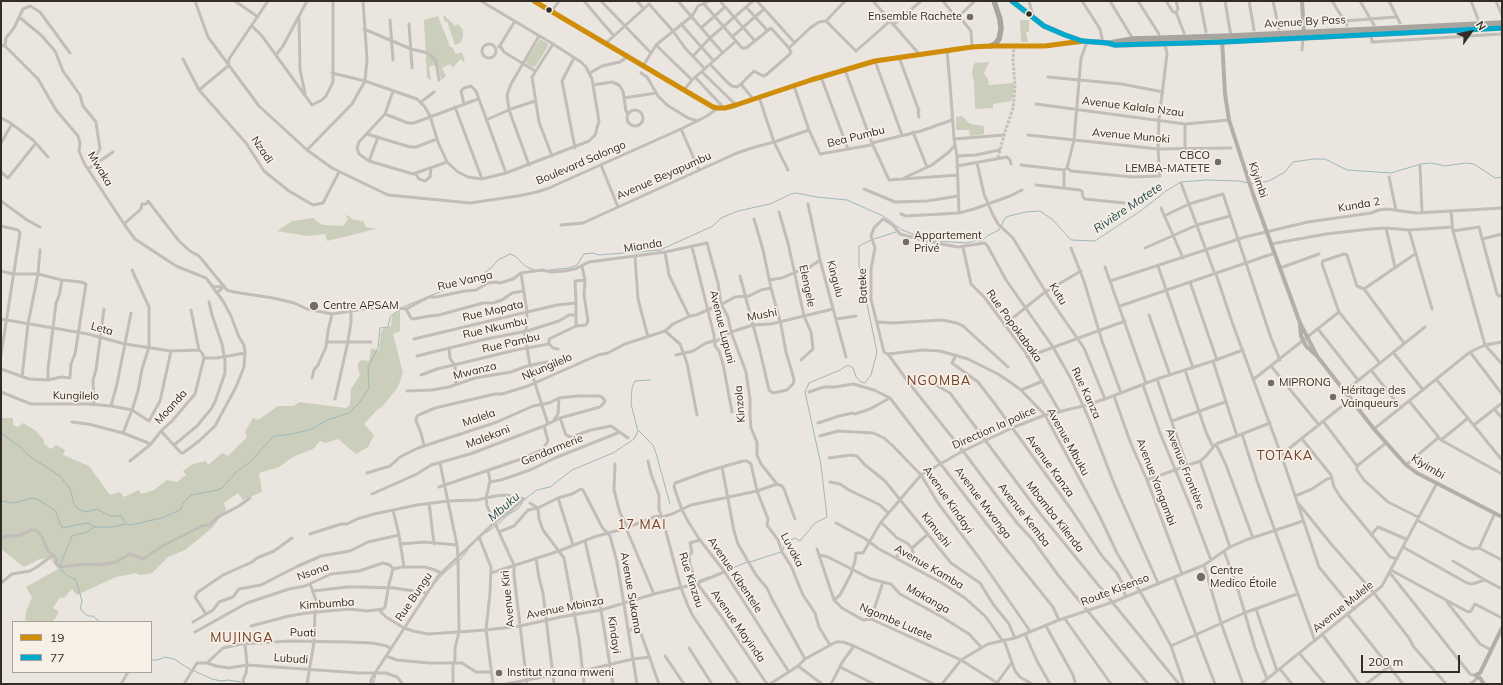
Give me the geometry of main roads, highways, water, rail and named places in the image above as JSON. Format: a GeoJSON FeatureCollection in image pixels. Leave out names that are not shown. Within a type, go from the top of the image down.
{"type":"FeatureCollection","features":[{"type":"Feature","properties":{"kind":"highway"},"geometry":{"type":"LineString","coordinates":[[991,46],[999,39],[1001,29],[1000,19],[994,1]]}},
{"type":"Feature","properties":{"kind":"highway","name":"Avenue By Pass"},"geometry":{"type":"LineString","coordinates":[[1012,1],[1044,26],[1085,42],[1115,45],[1165,44],[1222,39],[1231,36],[1304,32],[1502,28]]}},
{"type":"Feature","properties":{"kind":"highway","name":"Avenue By Pass"},"geometry":{"type":"LineString","coordinates":[[1106,43],[1123,39],[1304,38],[1371,35],[1502,23]]}},
{"type":"Feature","properties":{"kind":"waterway","name":"Rivière Matete"},"geometry":{"type":"LineString","coordinates":[[1251,184],[1269,181],[1285,172],[1293,162],[1313,159],[1325,159],[1347,170],[1391,173],[1421,164],[1431,163],[1445,166],[1466,163],[1474,164],[1495,178],[1502,177]]}},
{"type":"Feature","properties":{"kind":"waterway","name":"Rivière Matete"},"geometry":{"type":"LineString","coordinates":[[935,241],[967,243],[977,240],[982,241],[987,236],[999,230],[1005,218],[1026,212],[1040,211],[1053,220],[1071,240],[1095,241],[1181,182],[1206,180],[1239,181],[1248,183]]}},
{"type":"Feature","properties":{"kind":"waterway","name":"Rivière Matete"},"geometry":{"type":"LineString","coordinates":[[549,270],[569,268],[577,265],[584,254],[593,253],[599,255],[660,250],[713,226],[721,218],[738,211],[770,204],[791,194],[797,193],[816,197],[847,200],[883,216],[893,223]]}},
{"type":"Feature","properties":{"kind":"waterway","name":"Rivière Matete"},"geometry":{"type":"LineString","coordinates":[[895,225],[902,230],[932,241]]}},
{"type":"Feature","properties":{"kind":"waterway"},"geometry":{"type":"LineString","coordinates":[[874,239],[896,232]]}},
{"type":"Feature","properties":{"kind":"waterway"},"geometry":{"type":"LineString","coordinates":[[783,550],[785,543],[795,538],[800,541],[815,523],[827,517],[821,465],[805,392],[809,383],[848,365],[853,368],[856,377],[861,382],[865,383],[871,375],[877,352],[859,266],[859,246],[871,240]]}},
{"type":"Feature","properties":{"kind":"waterway","name":"Rivière Matete"},"geometry":{"type":"LineString","coordinates":[[403,307],[442,291],[464,279],[483,274],[498,260],[510,254],[515,256],[525,266],[534,270]]}},
{"type":"Feature","properties":{"kind":"waterway"},"geometry":{"type":"LineString","coordinates":[[1,433],[32,458],[60,476],[70,489],[74,504],[78,509],[86,512],[97,509],[110,516],[121,516],[126,524],[130,525],[162,518],[180,510],[184,502],[191,495],[222,488],[236,472],[250,462],[274,436],[292,434],[312,429],[327,420],[349,413],[359,403],[369,388],[368,367],[378,348],[380,328],[388,327],[390,317],[400,309]]}},
{"type":"Feature","properties":{"kind":"waterway","name":"Mbuku"},"geometry":{"type":"LineString","coordinates":[[525,499],[537,490],[550,487],[572,470],[613,453],[634,439],[638,431],[631,404],[632,388],[635,381],[650,380]]}},
{"type":"Feature","properties":{"kind":"waterway"},"geometry":{"type":"LineString","coordinates":[[639,431],[653,445],[670,504]]}},
{"type":"Feature","properties":{"kind":"waterway"},"geometry":{"type":"LineString","coordinates":[[1,501],[14,503],[32,498],[37,499],[55,510],[62,528],[87,523],[95,527],[113,527],[125,524]]}},
{"type":"Feature","properties":{"kind":"waterway","name":"Mbuku"},"geometry":{"type":"LineString","coordinates":[[497,525],[509,514],[518,509],[522,503]]}},
{"type":"Feature","properties":{"kind":"waterway","name":"Mbuku"},"geometry":{"type":"LineString","coordinates":[[486,533],[495,526]]}},
{"type":"Feature","properties":{"kind":"waterway"},"geometry":{"type":"LineString","coordinates":[[60,566],[72,536],[87,532],[94,527]]}},
{"type":"Feature","properties":{"kind":"waterway","name":"Mbuku"},"geometry":{"type":"LineString","coordinates":[[460,560],[468,550]]}},
{"type":"Feature","properties":{"kind":"waterway"},"geometry":{"type":"LineString","coordinates":[[750,562],[781,552]]}},
{"type":"Feature","properties":{"kind":"waterway","name":"Mbuku"},"geometry":{"type":"LineString","coordinates":[[435,583],[457,562]]}},
{"type":"Feature","properties":{"kind":"waterway"},"geometry":{"type":"LineString","coordinates":[[726,571],[747,562]]}},
{"type":"Feature","properties":{"kind":"waterway"},"geometry":{"type":"LineString","coordinates":[[61,569],[66,575],[76,580],[82,601],[80,609],[88,616],[93,616],[99,621]]}},
{"type":"Feature","properties":{"kind":"waterway"},"geometry":{"type":"LineString","coordinates":[[698,581],[708,577]]}},
{"type":"Feature","properties":{"kind":"waterway"},"geometry":{"type":"LineString","coordinates":[[152,660],[165,657],[174,659],[191,670]]}},
{"type":"Feature","properties":{"kind":"waterway"},"geometry":{"type":"LineString","coordinates":[[194,671],[212,679],[241,682]]}},
{"type":"Feature","properties":{"kind":"waterway","name":"Mbuku"},"geometry":{"type":"LineString","coordinates":[[373,684],[376,675]]}},
{"type":"Feature","properties":{"kind":"tunnel"},"geometry":{"type":"LineString","coordinates":[[998,158],[1013,108],[1015,87],[1013,59],[1014,46]]}},
{"type":"Feature","properties":{"kind":"place","name":"Ensemble Rachete"},"geometry":{"type":"Point","coordinates":[970,17]}},
{"type":"Feature","properties":{"kind":"place","name":"CBCO LEMBA-MATETE"},"geometry":{"type":"Point","coordinates":[1218,162]}},
{"type":"Feature","properties":{"kind":"place","name":"Appartement Privé"},"geometry":{"type":"Point","coordinates":[906,242]}},
{"type":"Feature","properties":{"kind":"place","name":"Centre APSAM"},"geometry":{"type":"Point","coordinates":[314,306]}},
{"type":"Feature","properties":{"kind":"place","name":"MIPRONG"},"geometry":{"type":"Point","coordinates":[1271,383]}},
{"type":"Feature","properties":{"kind":"place","name":"Héritage des Vainqueurs"},"geometry":{"type":"Point","coordinates":[1333,397]}},
{"type":"Feature","properties":{"kind":"place","name":"Centre Medico Étoile"},"geometry":{"type":"Point","coordinates":[1201,577]}},
{"type":"Feature","properties":{"kind":"place","name":"Institut nzana mweni"},"geometry":{"type":"Point","coordinates":[499,673]}},
{"type":"Feature","properties":{"kind":"district","name":"NGOMBA"},"geometry":{"type":"Point","coordinates":[939,381]}},
{"type":"Feature","properties":{"kind":"district","name":"TOTAKA"},"geometry":{"type":"Point","coordinates":[1285,456]}},
{"type":"Feature","properties":{"kind":"district","name":"17 MAI"},"geometry":{"type":"Point","coordinates":[642,525]}},
{"type":"Feature","properties":{"kind":"district","name":"MUJINGA"},"geometry":{"type":"Point","coordinates":[242,638]}}]}
